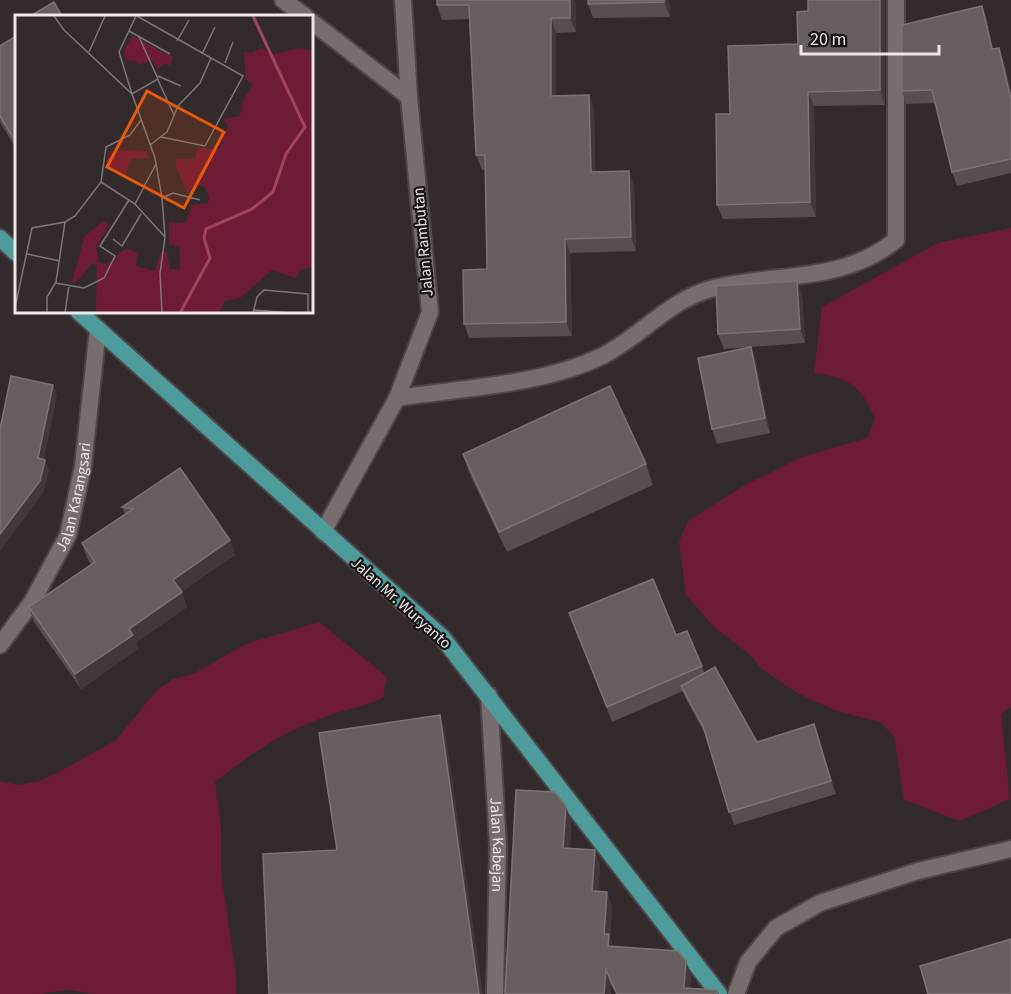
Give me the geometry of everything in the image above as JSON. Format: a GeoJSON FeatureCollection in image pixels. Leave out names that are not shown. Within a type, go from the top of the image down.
{"type":"FeatureCollection","features":[{"type":"Feature","properties":{"kind":"main road"},"geometry":{"type":"LineString","coordinates":[[0,238],[15,252]]}},
{"type":"Feature","properties":{"kind":"main road","name":"Jalan Mr. Wuryanto"},"geometry":{"type":"LineString","coordinates":[[81,314],[442,637],[489,694],[719,994]]}},
{"type":"Feature","properties":{"kind":"street"},"geometry":{"type":"LineString","coordinates":[[283,0],[304,15]]}},
{"type":"Feature","properties":{"kind":"street","name":"Jalan Rambutan"},"geometry":{"type":"LineString","coordinates":[[323,532],[397,398],[430,312],[409,96],[403,0]]}},
{"type":"Feature","properties":{"kind":"street"},"geometry":{"type":"LineString","coordinates":[[397,398],[546,375],[602,356],[683,299],[714,288],[826,273],[878,254],[896,240],[896,0]]}},
{"type":"Feature","properties":{"kind":"street"},"geometry":{"type":"LineString","coordinates":[[314,24],[409,96]]}},
{"type":"Feature","properties":{"kind":"street","name":"Jalan Karangsari"},"geometry":{"type":"LineString","coordinates":[[0,645],[32,602],[68,535],[83,466],[98,329]]}},
{"type":"Feature","properties":{"kind":"street","name":"Jalan Kabejan"},"geometry":{"type":"LineString","coordinates":[[489,694],[498,846],[495,994]]}},
{"type":"Feature","properties":{"kind":"street"},"geometry":{"type":"LineString","coordinates":[[736,994],[748,962],[776,928],[820,903],[918,871],[1011,849]]}},
{"type":"Feature","properties":{"kind":"shaded area"},"geometry":{"type":"Polygon","coordinates":[[[1011,228],[1011,707],[1001,714],[1010,799],[960,821],[904,800],[894,736],[880,722],[837,711],[797,693],[762,669],[748,653],[715,628],[686,595],[679,541],[688,521],[743,486],[802,457],[867,438],[875,418],[859,391],[836,377],[814,373],[822,307],[938,243],[1011,228]]]}},
{"type":"Feature","properties":{"kind":"shaded area"},"geometry":{"type":"Polygon","coordinates":[[[319,622],[387,677],[383,698],[330,715],[279,738],[215,782],[221,828],[221,873],[237,982],[236,994],[94,994],[69,990],[39,994],[0,994],[0,781],[18,785],[40,781],[59,772],[116,740],[156,691],[173,679],[193,674],[246,644],[319,622]]]}},
{"type":"Feature","properties":{"kind":"building"},"geometry":{"type":"Polygon","coordinates":[[[437,0],[570,0],[570,18],[551,18],[551,96],[589,95],[591,172],[629,171],[631,237],[565,239],[566,322],[464,324],[463,270],[487,269],[485,155],[476,155],[469,5],[437,5],[437,0]]]}},
{"type":"Feature","properties":{"kind":"building"},"geometry":{"type":"Polygon","coordinates":[[[588,0],[664,0],[664,2],[588,4],[588,0]]]}},
{"type":"Feature","properties":{"kind":"building"},"geometry":{"type":"Polygon","coordinates":[[[808,0],[880,0],[880,90],[808,92],[810,202],[717,205],[716,114],[730,114],[728,46],[798,44],[797,12],[808,11],[808,0]]]}},
{"type":"Feature","properties":{"kind":"building"},"geometry":{"type":"Polygon","coordinates":[[[54,2],[61,15],[32,15],[54,2]]]}},
{"type":"Feature","properties":{"kind":"building"},"geometry":{"type":"Polygon","coordinates":[[[982,6],[992,49],[999,48],[1011,99],[1011,159],[952,172],[932,90],[902,91],[902,25],[982,6]]]}},
{"type":"Feature","properties":{"kind":"building"},"geometry":{"type":"Polygon","coordinates":[[[15,37],[15,141],[0,116],[0,46],[15,37]]]}},
{"type":"Feature","properties":{"kind":"building"},"geometry":{"type":"Polygon","coordinates":[[[797,281],[800,329],[718,334],[716,286],[797,281]]]}},
{"type":"Feature","properties":{"kind":"building"},"geometry":{"type":"Polygon","coordinates":[[[751,347],[765,418],[712,429],[698,358],[751,347]]]}},
{"type":"Feature","properties":{"kind":"building"},"geometry":{"type":"Polygon","coordinates":[[[11,376],[53,385],[38,458],[45,460],[40,481],[0,534],[0,429],[11,376]]]}},
{"type":"Feature","properties":{"kind":"building"},"geometry":{"type":"Polygon","coordinates":[[[610,386],[646,464],[499,532],[463,454],[610,386]]]}},
{"type":"Feature","properties":{"kind":"building"},"geometry":{"type":"Polygon","coordinates":[[[180,468],[230,540],[173,580],[182,592],[129,629],[133,635],[75,674],[29,607],[95,562],[82,543],[133,509],[122,507],[180,468]]]}},
{"type":"Feature","properties":{"kind":"building"},"geometry":{"type":"Polygon","coordinates":[[[653,579],[676,635],[687,631],[702,666],[607,707],[569,613],[653,579]]]}},
{"type":"Feature","properties":{"kind":"building"},"geometry":{"type":"Polygon","coordinates":[[[715,667],[757,742],[814,724],[831,781],[729,812],[703,726],[681,686],[715,667]]]}},
{"type":"Feature","properties":{"kind":"building"},"geometry":{"type":"Polygon","coordinates":[[[440,715],[479,994],[269,994],[263,854],[337,850],[319,733],[440,715]]]}},
{"type":"Feature","properties":{"kind":"building"},"geometry":{"type":"Polygon","coordinates":[[[516,790],[555,792],[566,806],[563,848],[595,850],[592,891],[607,892],[604,934],[609,934],[608,946],[678,951],[686,961],[684,988],[717,990],[717,994],[617,994],[606,970],[604,994],[505,994],[516,790]]]}},
{"type":"Feature","properties":{"kind":"building"},"geometry":{"type":"Polygon","coordinates":[[[1011,939],[1011,994],[928,994],[920,966],[1011,939]]]}}]}
